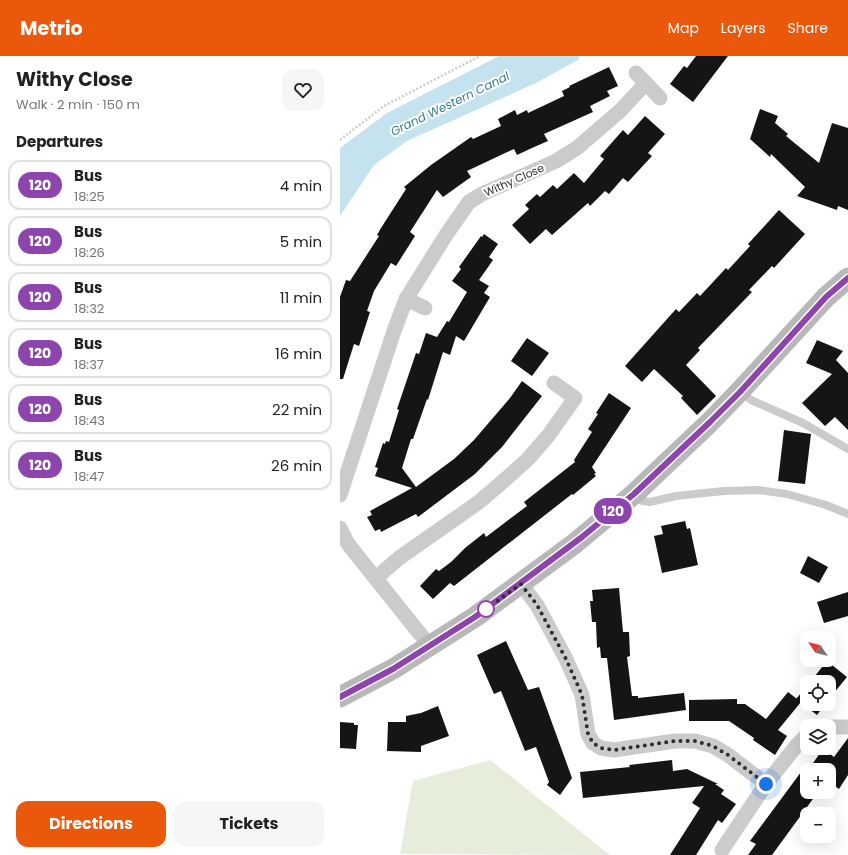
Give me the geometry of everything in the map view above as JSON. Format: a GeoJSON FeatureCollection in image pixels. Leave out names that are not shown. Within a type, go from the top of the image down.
{"type":"FeatureCollection","features":[{"type":"Feature","properties":{"kind":"street","name":"Withy Close"},"geometry":{"type":"LineString","coordinates":[[340,495],[394,330],[406,300],[446,235],[469,202],[482,194],[556,161],[576,148],[621,110],[641,78],[660,98]]}},
{"type":"Feature","properties":{"kind":"street"},"geometry":{"type":"LineString","coordinates":[[340,697],[393,669],[475,617],[574,544],[634,494],[699,433],[740,392],[826,297],[848,278]]}},
{"type":"Feature","properties":{"kind":"street"},"geometry":{"type":"LineString","coordinates":[[406,300],[425,308]]}},
{"type":"Feature","properties":{"kind":"street"},"geometry":{"type":"LineString","coordinates":[[376,578],[399,558],[479,502],[528,459],[548,436],[575,398],[554,383]]}},
{"type":"Feature","properties":{"kind":"street"},"geometry":{"type":"LineString","coordinates":[[340,528],[348,544],[429,646]]}},
{"type":"Feature","properties":{"kind":"street"},"geometry":{"type":"LineString","coordinates":[[521,584],[537,605],[566,659],[582,695],[588,734],[593,743],[601,748],[614,750],[675,741],[695,741],[713,746],[728,755],[766,784]]}},
{"type":"Feature","properties":{"kind":"street"},"geometry":{"type":"LineString","coordinates":[[836,727],[848,727]]}},
{"type":"Feature","properties":{"kind":"street"},"geometry":{"type":"LineString","coordinates":[[722,850],[766,784],[800,742]]}},
{"type":"Feature","properties":{"kind":"lane"},"geometry":{"type":"LineString","coordinates":[[740,392],[751,400],[802,423],[848,449]]}},
{"type":"Feature","properties":{"kind":"lane"},"geometry":{"type":"LineString","coordinates":[[634,494],[642,501],[650,502],[676,496],[724,491],[758,490],[787,494],[826,505],[848,514]]}},
{"type":"Feature","properties":{"kind":"path"},"geometry":{"type":"LineString","coordinates":[[340,140],[384,106],[480,56]]}},
{"type":"Feature","properties":{"kind":"green space"},"geometry":{"type":"Polygon","coordinates":[[[490,760],[610,855],[400,854],[413,781],[490,760]]]}},
{"type":"Feature","properties":{"kind":"water","name":"Grand Western Canal"},"geometry":{"type":"Polygon","coordinates":[[[499,56],[580,56],[578,60],[536,83],[407,141],[374,165],[340,216],[340,148],[387,113],[499,56]]]}},
{"type":"Feature","properties":{"kind":"building"},"geometry":{"type":"Polygon","coordinates":[[[696,56],[728,56],[693,102],[670,84],[684,66],[687,68],[696,56]]]}},
{"type":"Feature","properties":{"kind":"building"},"geometry":{"type":"Polygon","coordinates":[[[609,67],[618,86],[607,91],[610,96],[590,106],[593,112],[544,134],[548,141],[517,155],[514,149],[467,171],[471,177],[443,197],[437,190],[410,232],[415,236],[396,266],[391,263],[374,291],[367,311],[370,312],[359,346],[354,344],[343,379],[340,379],[340,297],[346,280],[350,281],[379,236],[377,235],[381,228],[406,189],[404,187],[431,165],[471,137],[473,139],[501,126],[498,119],[515,110],[517,115],[527,110],[528,113],[564,96],[562,91],[570,87],[569,86],[609,67]]]}},
{"type":"Feature","properties":{"kind":"building"},"geometry":{"type":"Polygon","coordinates":[[[760,109],[778,116],[775,123],[788,134],[786,136],[819,163],[832,123],[848,128],[848,210],[838,206],[837,210],[797,196],[805,187],[771,154],[770,157],[750,139],[760,109]]]}},
{"type":"Feature","properties":{"kind":"building"},"geometry":{"type":"Polygon","coordinates":[[[645,116],[665,134],[648,153],[652,156],[628,182],[623,178],[609,194],[605,191],[590,206],[588,203],[552,235],[546,229],[530,244],[512,225],[529,209],[525,205],[537,194],[540,197],[553,185],[557,189],[574,173],[584,183],[604,159],[600,156],[623,130],[628,135],[645,116]]]}},
{"type":"Feature","properties":{"kind":"building"},"geometry":{"type":"Polygon","coordinates":[[[779,210],[805,234],[774,268],[772,266],[749,290],[752,292],[698,348],[700,350],[686,365],[716,396],[697,415],[681,398],[683,396],[654,369],[642,382],[625,366],[676,309],[679,312],[697,293],[700,296],[726,268],[728,270],[750,246],[748,244],[779,210]]]}},
{"type":"Feature","properties":{"kind":"building"},"geometry":{"type":"Polygon","coordinates":[[[484,234],[498,244],[489,257],[493,260],[479,280],[489,286],[484,293],[490,297],[464,341],[456,336],[450,355],[443,352],[428,400],[427,399],[413,439],[411,439],[402,468],[416,487],[454,459],[474,440],[510,398],[522,381],[542,396],[502,447],[475,474],[418,517],[416,514],[381,532],[380,529],[375,531],[367,517],[372,515],[370,511],[412,488],[375,476],[378,468],[375,467],[383,443],[385,444],[386,441],[389,442],[399,410],[397,409],[416,353],[419,354],[426,333],[437,337],[447,321],[449,322],[467,292],[452,281],[461,269],[459,267],[484,234]]]}},
{"type":"Feature","properties":{"kind":"building"},"geometry":{"type":"Polygon","coordinates":[[[527,338],[549,353],[532,376],[511,361],[527,338]]]}},
{"type":"Feature","properties":{"kind":"building"},"geometry":{"type":"Polygon","coordinates":[[[817,340],[843,351],[836,360],[848,373],[848,430],[835,417],[825,426],[802,403],[832,374],[806,363],[817,340]]]}},
{"type":"Feature","properties":{"kind":"building"},"geometry":{"type":"Polygon","coordinates":[[[609,393],[631,408],[592,467],[596,473],[594,474],[596,476],[454,586],[450,583],[433,599],[420,586],[436,569],[439,571],[484,533],[486,537],[527,506],[524,502],[575,462],[574,460],[592,432],[588,429],[609,393]]]}},
{"type":"Feature","properties":{"kind":"building"},"geometry":{"type":"Polygon","coordinates":[[[784,430],[811,434],[805,484],[778,481],[784,430]]]}},
{"type":"Feature","properties":{"kind":"building"},"geometry":{"type":"Polygon","coordinates":[[[685,521],[687,529],[690,528],[698,565],[662,573],[654,536],[663,534],[661,526],[685,521]]]}},
{"type":"Feature","properties":{"kind":"building"},"geometry":{"type":"Polygon","coordinates":[[[808,556],[828,567],[819,583],[800,573],[808,556]]]}},
{"type":"Feature","properties":{"kind":"building"},"geometry":{"type":"Polygon","coordinates":[[[619,588],[623,632],[629,632],[630,656],[627,657],[632,696],[638,696],[638,698],[684,693],[686,710],[614,720],[607,658],[601,658],[600,647],[597,648],[596,622],[592,622],[590,601],[593,601],[592,590],[619,588]]]}},
{"type":"Feature","properties":{"kind":"building"},"geometry":{"type":"Polygon","coordinates":[[[848,592],[848,616],[824,623],[817,602],[848,592]]]}},
{"type":"Feature","properties":{"kind":"building"},"geometry":{"type":"Polygon","coordinates":[[[506,641],[528,690],[539,687],[572,778],[560,795],[547,785],[549,782],[536,747],[525,751],[501,691],[494,694],[477,655],[506,641]]]}},
{"type":"Feature","properties":{"kind":"building"},"geometry":{"type":"Polygon","coordinates":[[[822,667],[834,667],[847,677],[836,690],[836,675],[816,675],[822,667]]]}},
{"type":"Feature","properties":{"kind":"building"},"geometry":{"type":"Polygon","coordinates":[[[788,692],[800,701],[800,703],[778,730],[787,736],[775,755],[729,721],[689,721],[689,700],[737,699],[737,704],[745,704],[766,719],[788,692]]]}},
{"type":"Feature","properties":{"kind":"building"},"geometry":{"type":"Polygon","coordinates":[[[800,694],[800,702],[796,699],[800,694]]]}},
{"type":"Feature","properties":{"kind":"building"},"geometry":{"type":"Polygon","coordinates":[[[438,706],[449,736],[421,746],[421,752],[387,751],[388,722],[406,722],[406,716],[421,713],[438,706]]]}},
{"type":"Feature","properties":{"kind":"building"},"geometry":{"type":"Polygon","coordinates":[[[812,711],[820,711],[817,715],[812,711]]]}},
{"type":"Feature","properties":{"kind":"building"},"geometry":{"type":"Polygon","coordinates":[[[340,722],[354,723],[354,725],[358,725],[356,749],[340,748],[340,722]]]}},
{"type":"Feature","properties":{"kind":"building"},"geometry":{"type":"Polygon","coordinates":[[[848,738],[848,775],[839,789],[836,787],[836,763],[813,763],[819,755],[831,755],[834,757],[848,738]]]}},
{"type":"Feature","properties":{"kind":"building"},"geometry":{"type":"Polygon","coordinates":[[[672,760],[673,771],[687,769],[718,784],[715,784],[724,790],[721,794],[736,804],[722,823],[718,820],[696,855],[670,855],[700,808],[692,803],[704,786],[583,798],[580,772],[630,767],[629,765],[672,760]]]}},
{"type":"Feature","properties":{"kind":"building"},"geometry":{"type":"Polygon","coordinates":[[[800,773],[800,799],[813,799],[807,807],[800,807],[800,817],[772,855],[748,855],[756,844],[750,841],[800,773]]]}},
{"type":"Feature","properties":{"kind":"bus line","name":"120"},"geometry":{"type":"LineString","coordinates":[[340,697],[393,669],[475,617],[574,544],[634,494],[710,422],[740,392],[826,297],[848,278]]}},
{"type":"Feature","properties":{"kind":"route"},"geometry":{"type":"LineString","coordinates":[[486,609],[521,584],[537,605],[566,659],[582,695],[588,734],[593,743],[601,748],[614,750],[675,741],[695,741],[713,746],[728,755],[766,784]]}}]}
